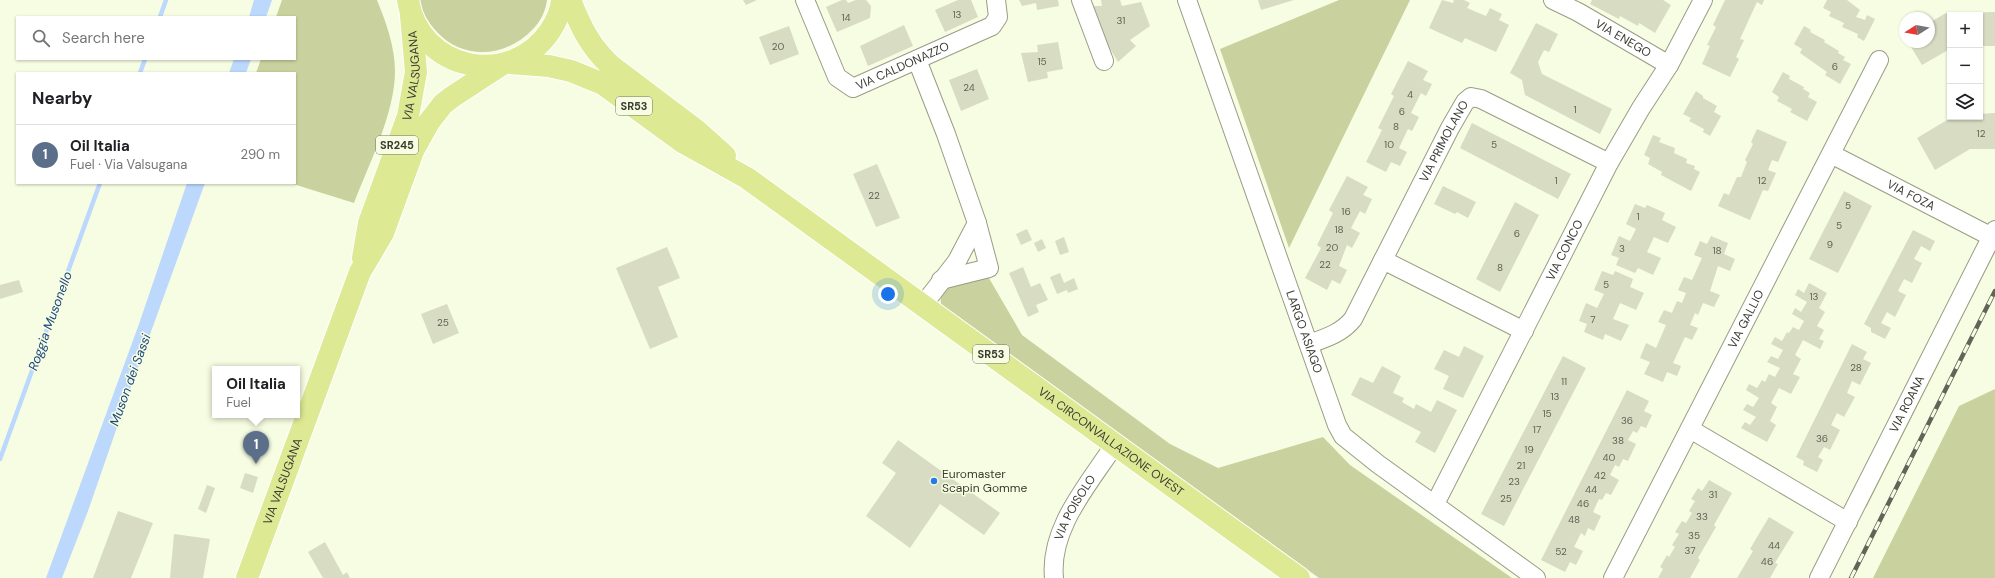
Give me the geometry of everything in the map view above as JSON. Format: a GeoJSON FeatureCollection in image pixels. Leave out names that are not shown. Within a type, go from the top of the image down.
{"type":"FeatureCollection","features":[{"type":"Feature","properties":{"kind":"main road","name":"VIA CIRCONVALLAZIONE OVEST"},"geometry":{"type":"LineString","coordinates":[[505,64],[528,54],[543,40],[555,24],[562,0]]}},
{"type":"Feature","properties":{"kind":"main road","name":"VIA CIRCONVALLAZIONE OVEST"},"geometry":{"type":"LineString","coordinates":[[570,0],[583,33],[600,56],[696,130],[747,178]]}},
{"type":"Feature","properties":{"kind":"main road","name":"VIA CIRCONVALLAZIONE OVEST"},"geometry":{"type":"LineString","coordinates":[[408,6],[426,39],[447,57],[474,66],[505,64],[549,66],[571,71],[603,84],[684,143],[747,178],[1299,578]]}},
{"type":"Feature","properties":{"kind":"main road","name":"VIA VALSUGANA"},"geometry":{"type":"LineString","coordinates":[[247,578],[360,272],[369,223],[412,98],[416,72],[408,6]]}},
{"type":"Feature","properties":{"kind":"main road","name":"VIA VALSUGANA"},"geometry":{"type":"LineString","coordinates":[[360,272],[383,234],[413,151],[430,122],[443,104],[452,97],[505,64]]}},
{"type":"Feature","properties":{"kind":"street","name":"VIA CALDONAZZO"},"geometry":{"type":"LineString","coordinates":[[805,0],[837,77],[853,88],[992,26],[997,8]]}},
{"type":"Feature","properties":{"kind":"street"},"geometry":{"type":"LineString","coordinates":[[1081,0],[1104,61]]}},
{"type":"Feature","properties":{"kind":"street","name":"LARGO ASIAGO"},"geometry":{"type":"LineString","coordinates":[[1187,0],[1337,425],[1343,436],[1378,464],[1536,578]]}},
{"type":"Feature","properties":{"kind":"street","name":"VIA ENEGO"},"geometry":{"type":"LineString","coordinates":[[1553,0],[1575,6],[1669,65]]}},
{"type":"Feature","properties":{"kind":"street","name":"VIA CONCO"},"geometry":{"type":"LineString","coordinates":[[1435,504],[1609,163],[1640,108],[1669,65],[1703,0]]}},
{"type":"Feature","properties":{"kind":"street"},"geometry":{"type":"LineString","coordinates":[[917,60],[946,134],[977,223],[989,268],[941,280]]}},
{"type":"Feature","properties":{"kind":"street","name":"VIA GALLIO"},"geometry":{"type":"LineString","coordinates":[[1613,578],[1879,60]]}},
{"type":"Feature","properties":{"kind":"street","name":"VIA PRIMOLANO"},"geometry":{"type":"LineString","coordinates":[[1309,344],[1335,334],[1348,325],[1353,319],[1450,128],[1465,102],[1471,97],[1481,99],[1609,163]]}},
{"type":"Feature","properties":{"kind":"street","name":"VIA FOZA"},"geometry":{"type":"LineString","coordinates":[[1831,154],[1993,233]]}},
{"type":"Feature","properties":{"kind":"street"},"geometry":{"type":"LineString","coordinates":[[923,305],[957,261],[977,223]]}},
{"type":"Feature","properties":{"kind":"street","name":"VIA ROANA"},"geometry":{"type":"LineString","coordinates":[[1819,578],[1993,233]]}},
{"type":"Feature","properties":{"kind":"street"},"geometry":{"type":"LineString","coordinates":[[1383,260],[1524,332]]}},
{"type":"Feature","properties":{"kind":"street"},"geometry":{"type":"LineString","coordinates":[[1690,429],[1848,522]]}},
{"type":"Feature","properties":{"kind":"street","name":"VIA POISOLO"},"geometry":{"type":"LineString","coordinates":[[1054,578],[1054,560],[1058,536],[1065,520],[1115,444]]}},
{"type":"Feature","properties":{"kind":"green space"},"geometry":{"type":"Polygon","coordinates":[[[282,0],[377,0],[384,17],[395,62],[394,87],[386,121],[354,203],[293,184],[296,184],[296,72],[256,72],[261,60],[296,60],[296,16],[276,16],[282,0]]]}},
{"type":"Feature","properties":{"kind":"green space"},"geometry":{"type":"Polygon","coordinates":[[[420,0],[547,0],[540,20],[522,39],[510,46],[485,52],[460,48],[448,41],[437,32],[428,21],[422,9],[420,0]]]}},
{"type":"Feature","properties":{"kind":"green space"},"geometry":{"type":"Polygon","coordinates":[[[1339,0],[1410,0],[1289,248],[1220,49],[1339,0]]]}},
{"type":"Feature","properties":{"kind":"green space"},"geometry":{"type":"Polygon","coordinates":[[[1995,246],[1995,252],[1866,508],[1864,507],[1995,246]]]}},
{"type":"Feature","properties":{"kind":"green space"},"geometry":{"type":"Polygon","coordinates":[[[986,273],[1022,335],[1170,444],[1218,468],[1323,437],[1350,465],[1512,578],[1319,578],[941,305],[940,288],[986,273]]]}},
{"type":"Feature","properties":{"kind":"green space"},"geometry":{"type":"Polygon","coordinates":[[[1995,389],[1995,578],[1873,578],[1959,406],[1995,389]]]}},
{"type":"Feature","properties":{"kind":"water"},"geometry":{"type":"Polygon","coordinates":[[[254,0],[272,0],[266,16],[249,16],[254,0]]]}},
{"type":"Feature","properties":{"kind":"water"},"geometry":{"type":"Polygon","coordinates":[[[234,60],[251,60],[246,72],[229,72],[234,60]]]}},
{"type":"Feature","properties":{"kind":"water","name":"Muson dei Sassi"},"geometry":{"type":"Polygon","coordinates":[[[187,184],[205,184],[132,384],[88,511],[62,578],[46,578],[139,324],[187,184]]]}},
{"type":"Feature","properties":{"kind":"building"},"geometry":{"type":"Polygon","coordinates":[[[743,0],[757,0],[746,5],[743,0]]]}},
{"type":"Feature","properties":{"kind":"building"},"geometry":{"type":"Polygon","coordinates":[[[842,0],[846,0],[848,3],[856,0],[866,0],[871,6],[870,18],[837,32],[826,7],[842,0]]]}},
{"type":"Feature","properties":{"kind":"building"},"geometry":{"type":"Polygon","coordinates":[[[958,0],[971,0],[978,17],[945,32],[935,10],[958,0]]]}},
{"type":"Feature","properties":{"kind":"building"},"geometry":{"type":"Polygon","coordinates":[[[1019,0],[1058,0],[1059,6],[1037,10],[1036,3],[1022,6],[1019,0]]]}},
{"type":"Feature","properties":{"kind":"building"},"geometry":{"type":"Polygon","coordinates":[[[1101,0],[1120,0],[1122,6],[1141,2],[1150,26],[1130,40],[1136,46],[1118,62],[1099,30],[1095,17],[1093,6],[1102,6],[1101,0]]]}},
{"type":"Feature","properties":{"kind":"building"},"geometry":{"type":"Polygon","coordinates":[[[1258,0],[1294,0],[1261,10],[1258,0]]]}},
{"type":"Feature","properties":{"kind":"building"},"geometry":{"type":"Polygon","coordinates":[[[1442,0],[1453,3],[1454,0],[1464,0],[1470,3],[1467,8],[1486,16],[1490,8],[1502,14],[1499,20],[1509,25],[1496,52],[1465,38],[1462,43],[1429,28],[1442,0]]]}},
{"type":"Feature","properties":{"kind":"building"},"geometry":{"type":"Polygon","coordinates":[[[1592,0],[1663,0],[1671,5],[1655,33],[1639,23],[1638,26],[1620,16],[1619,19],[1590,4],[1592,0]]]}},
{"type":"Feature","properties":{"kind":"building"},"geometry":{"type":"Polygon","coordinates":[[[1725,0],[1764,0],[1762,5],[1757,2],[1740,39],[1744,40],[1736,57],[1739,59],[1730,77],[1702,64],[1710,46],[1707,45],[1716,27],[1713,25],[1725,0]]]}},
{"type":"Feature","properties":{"kind":"building"},"geometry":{"type":"Polygon","coordinates":[[[1827,0],[1847,0],[1860,10],[1856,17],[1865,20],[1867,15],[1875,19],[1864,41],[1857,37],[1858,34],[1842,27],[1844,23],[1829,16],[1831,12],[1823,8],[1827,0]]]}},
{"type":"Feature","properties":{"kind":"building"},"geometry":{"type":"Polygon","coordinates":[[[1983,12],[1995,12],[1995,46],[1983,46],[1983,12]]]}},
{"type":"Feature","properties":{"kind":"building"},"geometry":{"type":"Polygon","coordinates":[[[1946,13],[1947,51],[1922,65],[1912,48],[1935,48],[1935,19],[1946,13]]]}},
{"type":"Feature","properties":{"kind":"building"},"geometry":{"type":"Polygon","coordinates":[[[1536,23],[1558,34],[1549,52],[1544,50],[1538,62],[1542,74],[1612,109],[1600,134],[1525,95],[1522,80],[1510,73],[1536,23]]]}},
{"type":"Feature","properties":{"kind":"building"},"geometry":{"type":"Polygon","coordinates":[[[904,25],[913,46],[868,66],[860,46],[904,25]]]}},
{"type":"Feature","properties":{"kind":"building"},"geometry":{"type":"Polygon","coordinates":[[[789,26],[799,54],[770,65],[759,37],[789,26]]]}},
{"type":"Feature","properties":{"kind":"building"},"geometry":{"type":"Polygon","coordinates":[[[1804,26],[1811,30],[1810,32],[1825,40],[1824,42],[1839,51],[1838,53],[1845,57],[1843,60],[1851,64],[1840,84],[1825,75],[1827,72],[1800,53],[1802,49],[1794,44],[1804,26]]]}},
{"type":"Feature","properties":{"kind":"building"},"geometry":{"type":"Polygon","coordinates":[[[1058,42],[1063,69],[1047,72],[1048,78],[1028,82],[1021,53],[1038,52],[1037,45],[1058,42]]]}},
{"type":"Feature","properties":{"kind":"building"},"geometry":{"type":"Polygon","coordinates":[[[1408,61],[1428,71],[1423,80],[1432,84],[1426,96],[1421,93],[1411,113],[1419,117],[1412,131],[1408,129],[1399,148],[1407,152],[1400,166],[1391,162],[1386,172],[1366,162],[1382,130],[1378,128],[1394,96],[1391,94],[1408,61]]]}},
{"type":"Feature","properties":{"kind":"building"},"geometry":{"type":"Polygon","coordinates":[[[977,69],[989,99],[961,111],[949,80],[977,69]]]}},
{"type":"Feature","properties":{"kind":"building"},"geometry":{"type":"Polygon","coordinates":[[[1783,72],[1790,76],[1789,79],[1804,87],[1803,89],[1810,93],[1808,97],[1817,102],[1807,121],[1790,112],[1792,109],[1777,101],[1779,97],[1772,92],[1783,72]]]}},
{"type":"Feature","properties":{"kind":"building"},"geometry":{"type":"Polygon","coordinates":[[[1696,91],[1703,96],[1703,98],[1717,106],[1714,112],[1721,116],[1710,136],[1703,132],[1704,129],[1689,121],[1691,118],[1683,114],[1696,91]]]}},
{"type":"Feature","properties":{"kind":"building"},"geometry":{"type":"Polygon","coordinates":[[[1995,113],[1995,149],[1970,149],[1935,170],[1917,138],[1947,120],[1983,120],[1983,114],[1995,113]]]}},
{"type":"Feature","properties":{"kind":"building"},"geometry":{"type":"Polygon","coordinates":[[[1472,123],[1571,174],[1558,199],[1460,148],[1472,123]]]}},
{"type":"Feature","properties":{"kind":"building"},"geometry":{"type":"Polygon","coordinates":[[[1757,129],[1787,142],[1778,162],[1772,160],[1768,170],[1776,173],[1768,191],[1763,190],[1750,220],[1718,206],[1724,193],[1729,195],[1737,177],[1741,177],[1747,162],[1745,160],[1753,144],[1751,142],[1757,129]]]}},
{"type":"Feature","properties":{"kind":"building"},"geometry":{"type":"Polygon","coordinates":[[[1653,135],[1661,138],[1659,142],[1675,148],[1674,153],[1687,159],[1686,163],[1695,166],[1694,169],[1700,172],[1691,191],[1661,175],[1662,172],[1648,164],[1650,158],[1644,155],[1653,135]]]}},
{"type":"Feature","properties":{"kind":"building"},"geometry":{"type":"Polygon","coordinates":[[[877,164],[900,218],[876,227],[853,174],[877,164]]]}},
{"type":"Feature","properties":{"kind":"building"},"geometry":{"type":"Polygon","coordinates":[[[1347,176],[1368,187],[1363,195],[1372,199],[1365,214],[1360,211],[1351,228],[1360,233],[1352,248],[1347,245],[1339,266],[1347,270],[1340,284],[1332,280],[1327,290],[1305,278],[1321,248],[1317,245],[1333,213],[1329,210],[1347,176]]]}},
{"type":"Feature","properties":{"kind":"building"},"geometry":{"type":"Polygon","coordinates":[[[1443,186],[1476,202],[1468,218],[1457,212],[1455,214],[1434,204],[1443,186]]]}},
{"type":"Feature","properties":{"kind":"building"},"geometry":{"type":"Polygon","coordinates":[[[1844,191],[1872,206],[1838,273],[1809,259],[1844,191]]]}},
{"type":"Feature","properties":{"kind":"building"},"geometry":{"type":"Polygon","coordinates":[[[1515,202],[1539,215],[1500,292],[1476,279],[1515,202]]]}},
{"type":"Feature","properties":{"kind":"building"},"geometry":{"type":"Polygon","coordinates":[[[1635,204],[1645,208],[1647,205],[1665,213],[1662,220],[1676,227],[1668,243],[1654,237],[1647,252],[1661,258],[1653,275],[1638,268],[1635,273],[1616,265],[1619,258],[1611,255],[1619,236],[1630,241],[1636,229],[1626,224],[1635,204]]]}},
{"type":"Feature","properties":{"kind":"building"},"geometry":{"type":"Polygon","coordinates":[[[1027,229],[1032,240],[1021,245],[1016,234],[1027,229]]]}},
{"type":"Feature","properties":{"kind":"building"},"geometry":{"type":"Polygon","coordinates":[[[1913,230],[1935,241],[1930,251],[1921,246],[1914,259],[1922,263],[1912,283],[1904,279],[1898,291],[1906,295],[1895,317],[1887,312],[1881,323],[1891,328],[1885,339],[1871,332],[1871,328],[1864,324],[1913,230]]]}},
{"type":"Feature","properties":{"kind":"building"},"geometry":{"type":"Polygon","coordinates":[[[1711,236],[1728,243],[1724,254],[1735,259],[1730,271],[1718,266],[1710,291],[1720,295],[1714,307],[1703,303],[1698,315],[1695,313],[1690,325],[1698,328],[1692,340],[1685,337],[1673,363],[1681,366],[1677,376],[1667,372],[1663,382],[1644,374],[1650,362],[1640,358],[1646,343],[1656,348],[1666,325],[1658,322],[1664,310],[1672,313],[1677,301],[1682,303],[1686,293],[1678,290],[1684,277],[1692,280],[1702,258],[1694,255],[1700,241],[1707,244],[1711,236]]]}},
{"type":"Feature","properties":{"kind":"building"},"geometry":{"type":"Polygon","coordinates":[[[1064,237],[1069,252],[1060,255],[1055,241],[1064,237]]]}},
{"type":"Feature","properties":{"kind":"building"},"geometry":{"type":"Polygon","coordinates":[[[1042,239],[1046,248],[1038,252],[1034,243],[1042,239]]]}},
{"type":"Feature","properties":{"kind":"building"},"geometry":{"type":"Polygon","coordinates":[[[667,247],[680,278],[658,287],[678,337],[650,349],[616,268],[667,247]]]}},
{"type":"Feature","properties":{"kind":"building"},"geometry":{"type":"Polygon","coordinates":[[[1023,267],[1031,287],[1040,283],[1048,300],[1036,305],[1039,312],[1028,317],[1009,273],[1023,267]]]}},
{"type":"Feature","properties":{"kind":"building"},"geometry":{"type":"Polygon","coordinates":[[[1602,271],[1613,275],[1615,271],[1633,279],[1630,287],[1644,293],[1636,310],[1620,303],[1613,319],[1629,325],[1621,341],[1605,334],[1603,340],[1584,332],[1587,324],[1579,321],[1586,303],[1597,308],[1604,294],[1594,290],[1602,271]]]}},
{"type":"Feature","properties":{"kind":"building"},"geometry":{"type":"Polygon","coordinates":[[[1060,273],[1064,283],[1074,278],[1078,289],[1068,293],[1067,290],[1057,294],[1050,277],[1060,273]]]}},
{"type":"Feature","properties":{"kind":"building"},"geometry":{"type":"Polygon","coordinates":[[[19,280],[23,292],[0,299],[0,285],[19,280]]]}},
{"type":"Feature","properties":{"kind":"building"},"geometry":{"type":"Polygon","coordinates":[[[1809,283],[1827,293],[1819,308],[1825,312],[1817,326],[1824,330],[1819,339],[1824,341],[1820,349],[1803,340],[1795,355],[1801,359],[1793,374],[1800,377],[1791,394],[1779,388],[1771,403],[1777,407],[1770,421],[1776,425],[1767,442],[1741,428],[1745,422],[1750,425],[1756,417],[1743,410],[1747,404],[1753,407],[1759,398],[1746,390],[1749,384],[1757,388],[1762,380],[1765,382],[1769,374],[1775,377],[1780,368],[1767,362],[1771,356],[1778,359],[1783,350],[1771,344],[1775,337],[1782,341],[1787,332],[1789,333],[1793,327],[1799,330],[1804,321],[1792,314],[1795,308],[1801,312],[1807,302],[1795,295],[1798,289],[1804,293],[1809,283]]]}},
{"type":"Feature","properties":{"kind":"building"},"geometry":{"type":"Polygon","coordinates":[[[447,304],[459,333],[433,344],[421,314],[447,304]]]}},
{"type":"Feature","properties":{"kind":"building"},"geometry":{"type":"Polygon","coordinates":[[[1852,344],[1867,352],[1863,359],[1871,363],[1860,385],[1852,381],[1847,393],[1855,397],[1844,417],[1837,413],[1831,425],[1840,430],[1830,450],[1824,447],[1818,457],[1823,460],[1817,472],[1803,465],[1804,461],[1796,457],[1852,344]]]}},
{"type":"Feature","properties":{"kind":"building"},"geometry":{"type":"Polygon","coordinates":[[[1464,346],[1484,356],[1463,398],[1443,389],[1449,376],[1434,369],[1444,350],[1459,357],[1464,346]]]}},
{"type":"Feature","properties":{"kind":"building"},"geometry":{"type":"Polygon","coordinates":[[[1563,356],[1586,368],[1504,526],[1481,514],[1563,356]]]}},
{"type":"Feature","properties":{"kind":"building"},"geometry":{"type":"Polygon","coordinates":[[[1382,366],[1401,376],[1393,393],[1404,398],[1402,402],[1414,409],[1416,404],[1431,412],[1437,400],[1457,410],[1435,453],[1415,442],[1421,432],[1351,395],[1360,377],[1373,383],[1382,366]]]}},
{"type":"Feature","properties":{"kind":"building"},"geometry":{"type":"Polygon","coordinates":[[[1627,390],[1649,401],[1644,411],[1652,415],[1646,428],[1641,426],[1637,433],[1633,431],[1628,440],[1636,444],[1628,461],[1623,459],[1619,467],[1615,465],[1610,475],[1619,480],[1611,495],[1606,493],[1602,500],[1599,499],[1593,512],[1601,516],[1594,531],[1588,528],[1585,536],[1581,533],[1574,547],[1583,551],[1576,565],[1570,562],[1565,572],[1541,560],[1627,390]]]}},
{"type":"Feature","properties":{"kind":"building"},"geometry":{"type":"Polygon","coordinates":[[[898,440],[1000,513],[984,535],[940,504],[910,548],[866,516],[896,473],[882,463],[898,440]]]}},
{"type":"Feature","properties":{"kind":"building"},"geometry":{"type":"Polygon","coordinates":[[[245,473],[258,477],[253,493],[240,488],[245,473]]]}},
{"type":"Feature","properties":{"kind":"building"},"geometry":{"type":"Polygon","coordinates":[[[1709,480],[1732,493],[1714,525],[1716,527],[1698,558],[1700,560],[1690,578],[1658,578],[1663,569],[1660,567],[1667,555],[1669,557],[1675,547],[1672,545],[1679,534],[1675,532],[1682,521],[1686,523],[1692,513],[1689,511],[1695,501],[1691,499],[1698,488],[1702,491],[1709,480]]]}},
{"type":"Feature","properties":{"kind":"building"},"geometry":{"type":"Polygon","coordinates":[[[207,485],[215,488],[206,513],[198,509],[207,485]]]}},
{"type":"Feature","properties":{"kind":"building"},"geometry":{"type":"Polygon","coordinates":[[[118,511],[153,523],[131,578],[93,578],[118,511]]]}},
{"type":"Feature","properties":{"kind":"building"},"geometry":{"type":"Polygon","coordinates":[[[1769,517],[1794,532],[1775,563],[1778,564],[1770,578],[1737,578],[1753,551],[1750,549],[1769,517]]]}},
{"type":"Feature","properties":{"kind":"building"},"geometry":{"type":"Polygon","coordinates":[[[174,534],[210,539],[203,578],[170,578],[174,534]]]}},
{"type":"Feature","properties":{"kind":"building"},"geometry":{"type":"Polygon","coordinates":[[[325,542],[343,575],[347,572],[350,578],[323,578],[308,552],[325,542]]]}},
{"type":"Feature","properties":{"kind":"waterway","name":"Roggia Musonello"},"geometry":{"type":"LineString","coordinates":[[160,16],[166,0]]}},
{"type":"Feature","properties":{"kind":"waterway","name":"Roggia Musonello"},"geometry":{"type":"LineString","coordinates":[[140,72],[145,60]]}},
{"type":"Feature","properties":{"kind":"waterway","name":"Roggia Musonello"},"geometry":{"type":"LineString","coordinates":[[0,459],[100,184]]}},
{"type":"Feature","properties":{"kind":"railway"},"geometry":{"type":"LineString","coordinates":[[1851,578],[1995,291]]}},
{"type":"Feature","properties":{"kind":"place","name":"Oil Italia"},"geometry":{"type":"Point","coordinates":[256,464]}},
{"type":"Feature","properties":{"kind":"place","name":"Euromaster Scapin Gomme"},"geometry":{"type":"Point","coordinates":[934,481]}}]}
